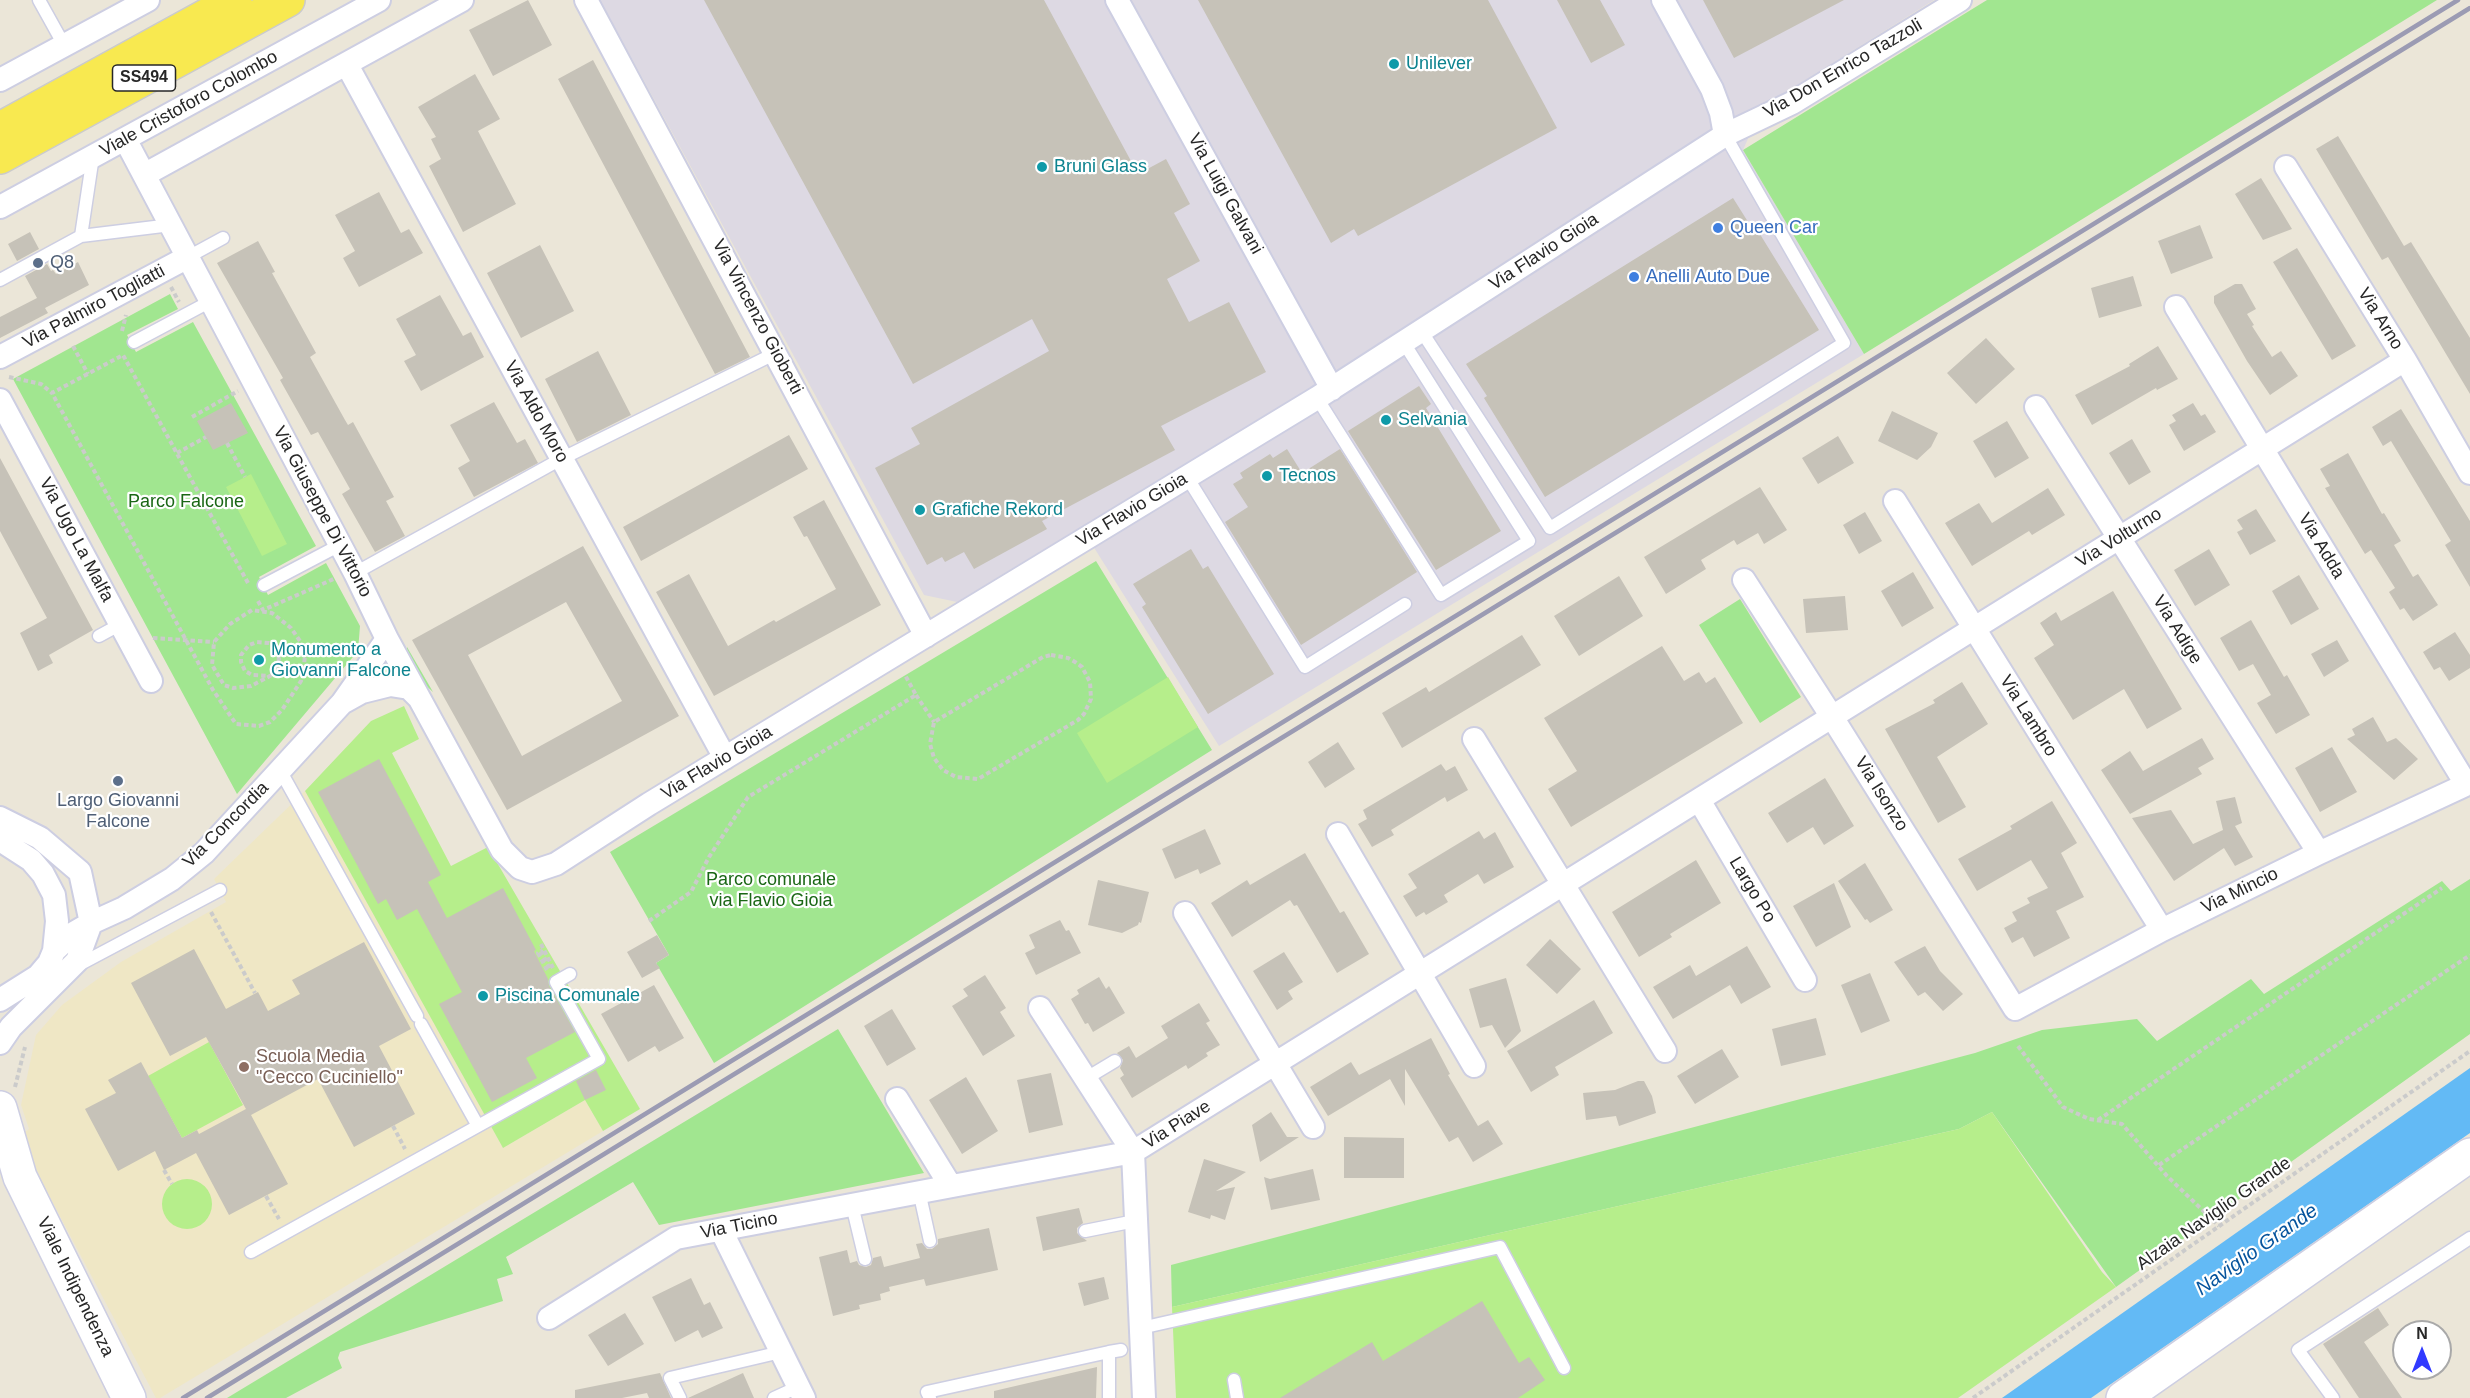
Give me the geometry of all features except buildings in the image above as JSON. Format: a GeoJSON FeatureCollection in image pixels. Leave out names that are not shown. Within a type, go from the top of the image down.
{"type":"FeatureCollection","features":[{"type":"Feature","properties":{"kind":"main road","name":"SS494"},"geometry":{"type":"LineString","coordinates":[[0,129],[235,0]]}},
{"type":"Feature","properties":{"kind":"main road","name":"SS494"},"geometry":{"type":"LineString","coordinates":[[0,156],[288,0]]}},
{"type":"Feature","properties":{"kind":"main road","name":"Viale Indipendenza"},"geometry":{"type":"LineString","coordinates":[[0,1108],[20,1177],[129,1398]]}},
{"type":"Feature","properties":{"kind":"main road","name":"Viale Indipendenza"},"geometry":{"type":"LineString","coordinates":[[0,1150],[20,1177]]}},
{"type":"Feature","properties":{"kind":"main road"},"geometry":{"type":"LineString","coordinates":[[2123,1398],[2470,1155]]}},
{"type":"Feature","properties":{"kind":"street"},"geometry":{"type":"LineString","coordinates":[[0,80],[148,0]]}},
{"type":"Feature","properties":{"kind":"street","name":"Viale Cristoforo Colombo"},"geometry":{"type":"LineString","coordinates":[[0,207],[379,0]]}},
{"type":"Feature","properties":{"kind":"street"},"geometry":{"type":"LineString","coordinates":[[144,175],[462,0]]}},
{"type":"Feature","properties":{"kind":"street","name":"Via Vincenzo Gioberti"},"geometry":{"type":"LineString","coordinates":[[586,0],[926,636]]}},
{"type":"Feature","properties":{"kind":"street","name":"Via Luigi Galvani"},"geometry":{"type":"LineString","coordinates":[[1117,0],[1324,394]]}},
{"type":"Feature","properties":{"kind":"street"},"geometry":{"type":"LineString","coordinates":[[1663,0],[1712,89],[1721,113],[1725,135]]}},
{"type":"Feature","properties":{"kind":"street","name":"Via Don Enrico Tazzoli"},"geometry":{"type":"LineString","coordinates":[[1725,135],[1792,103],[1960,0]]}},
{"type":"Feature","properties":{"kind":"street","name":"Via Aldo Moro"},"geometry":{"type":"LineString","coordinates":[[347,65],[725,758]]}},
{"type":"Feature","properties":{"kind":"street","name":"Via Flavio Gioia"},"geometry":{"type":"LineString","coordinates":[[532,872],[556,864],[725,758],[1324,394],[1725,135]]}},
{"type":"Feature","properties":{"kind":"street","name":"Via Giuseppe Di Vittorio"},"geometry":{"type":"LineString","coordinates":[[125,139],[340,545],[347,575],[387,639],[502,850],[520,868],[532,872]]}},
{"type":"Feature","properties":{"kind":"street","name":"Via Arno"},"geometry":{"type":"LineString","coordinates":[[2286,167],[2405,360],[2470,473]]}},
{"type":"Feature","properties":{"kind":"street","name":"Via Palmiro Togliatti"},"geometry":{"type":"LineString","coordinates":[[5,367],[188,257]]}},
{"type":"Feature","properties":{"kind":"street","name":"Via Adda"},"geometry":{"type":"LineString","coordinates":[[2176,307],[2468,784]]}},
{"type":"Feature","properties":{"kind":"street","name":"Via Volturno"},"geometry":{"type":"LineString","coordinates":[[1832,717],[2405,360]]}},
{"type":"Feature","properties":{"kind":"street","name":"Via Ugo La Malfa"},"geometry":{"type":"LineString","coordinates":[[0,400],[152,681]]}},
{"type":"Feature","properties":{"kind":"street","name":"Via Adige"},"geometry":{"type":"LineString","coordinates":[[2036,407],[2319,853]]}},
{"type":"Feature","properties":{"kind":"street","name":"Via Lambro"},"geometry":{"type":"LineString","coordinates":[[1895,501],[2162,930]]}},
{"type":"Feature","properties":{"kind":"street","name":"Via Isonzo"},"geometry":{"type":"LineString","coordinates":[[1744,580],[2015,1009]]}},
{"type":"Feature","properties":{"kind":"street","name":"Via Concordia"},"geometry":{"type":"LineString","coordinates":[[54,951],[72,934],[124,908],[172,879],[204,853],[342,703],[387,639]]}},
{"type":"Feature","properties":{"kind":"street","name":"Via Concordia"},"geometry":{"type":"LineString","coordinates":[[342,703],[362,692],[390,685],[409,688],[419,698]]}},
{"type":"Feature","properties":{"kind":"street"},"geometry":{"type":"LineString","coordinates":[[1563,884],[1832,717]]}},
{"type":"Feature","properties":{"kind":"street"},"geometry":{"type":"LineString","coordinates":[[1474,739],[1665,1051]]}},
{"type":"Feature","properties":{"kind":"street","name":"Via Mincio"},"geometry":{"type":"LineString","coordinates":[[2015,1009],[2162,930],[2319,853],[2468,784]]}},
{"type":"Feature","properties":{"kind":"street","name":"Largo Po"},"geometry":{"type":"LineString","coordinates":[[1699,800],[1805,980]]}},
{"type":"Feature","properties":{"kind":"street"},"geometry":{"type":"LineString","coordinates":[[0,818],[40,838],[80,872],[98,900],[111,906],[124,908]]}},
{"type":"Feature","properties":{"kind":"street"},"geometry":{"type":"LineString","coordinates":[[1338,834],[1474,1066]]}},
{"type":"Feature","properties":{"kind":"street"},"geometry":{"type":"LineString","coordinates":[[0,840],[31,860],[43,874],[54,894],[57,921],[54,951],[49,963],[38,976],[0,1000]]}},
{"type":"Feature","properties":{"kind":"street"},"geometry":{"type":"LineString","coordinates":[[0,1042],[25,1012],[77,961],[91,923],[80,872]]}},
{"type":"Feature","properties":{"kind":"street","name":"Via Piave"},"geometry":{"type":"LineString","coordinates":[[1040,1008],[1133,1152],[1563,884]]}},
{"type":"Feature","properties":{"kind":"street"},"geometry":{"type":"LineString","coordinates":[[1185,913],[1312,1127]]}},
{"type":"Feature","properties":{"kind":"street"},"geometry":{"type":"LineString","coordinates":[[897,1099],[950,1185]]}},
{"type":"Feature","properties":{"kind":"street"},"geometry":{"type":"LineString","coordinates":[[1133,1152],[1144,1398]]}},
{"type":"Feature","properties":{"kind":"street","name":"Via Ticino"},"geometry":{"type":"LineString","coordinates":[[549,1318],[676,1238],[1133,1152]]}},
{"type":"Feature","properties":{"kind":"street"},"geometry":{"type":"LineString","coordinates":[[721,1230],[801,1393]]}},
{"type":"Feature","properties":{"kind":"lane"},"geometry":{"type":"LineString","coordinates":[[39,0],[64,45]]}},
{"type":"Feature","properties":{"kind":"lane"},"geometry":{"type":"LineString","coordinates":[[1413,337],[1550,528],[1844,343],[1725,135]]}},
{"type":"Feature","properties":{"kind":"lane"},"geometry":{"type":"LineString","coordinates":[[81,236],[93,156]]}},
{"type":"Feature","properties":{"kind":"lane"},"geometry":{"type":"LineString","coordinates":[[0,280],[81,236],[171,225]]}},
{"type":"Feature","properties":{"kind":"lane"},"geometry":{"type":"LineString","coordinates":[[188,257],[223,238]]}},
{"type":"Feature","properties":{"kind":"lane"},"geometry":{"type":"LineString","coordinates":[[134,342],[211,301]]}},
{"type":"Feature","properties":{"kind":"lane"},"geometry":{"type":"LineString","coordinates":[[1324,394],[1441,595],[1529,542],[1413,337]]}},
{"type":"Feature","properties":{"kind":"lane"},"geometry":{"type":"LineString","coordinates":[[347,575],[561,459],[776,353]]}},
{"type":"Feature","properties":{"kind":"lane"},"geometry":{"type":"LineString","coordinates":[[1187,477],[1305,667],[1405,604]]}},
{"type":"Feature","properties":{"kind":"lane"},"geometry":{"type":"LineString","coordinates":[[264,585],[340,545]]}},
{"type":"Feature","properties":{"kind":"lane"},"geometry":{"type":"LineString","coordinates":[[99,636],[121,624]]}},
{"type":"Feature","properties":{"kind":"lane"},"geometry":{"type":"LineString","coordinates":[[280,770],[478,1126]]}},
{"type":"Feature","properties":{"kind":"lane"},"geometry":{"type":"LineString","coordinates":[[69,970],[220,890]]}},
{"type":"Feature","properties":{"kind":"lane"},"geometry":{"type":"LineString","coordinates":[[251,1252],[599,1059],[556,982],[570,974]]}},
{"type":"Feature","properties":{"kind":"lane"},"geometry":{"type":"LineString","coordinates":[[1085,1079],[1115,1061]]}},
{"type":"Feature","properties":{"kind":"lane"},"geometry":{"type":"LineString","coordinates":[[919,1191],[930,1241]]}},
{"type":"Feature","properties":{"kind":"lane"},"geometry":{"type":"LineString","coordinates":[[852,1204],[865,1259]]}},
{"type":"Feature","properties":{"kind":"lane"},"geometry":{"type":"LineString","coordinates":[[1085,1231],[1135,1221]]}},
{"type":"Feature","properties":{"kind":"lane"},"geometry":{"type":"LineString","coordinates":[[2333,1398],[2298,1350],[2470,1238]]}},
{"type":"Feature","properties":{"kind":"lane"},"geometry":{"type":"LineString","coordinates":[[1141,1328],[1500,1246],[1564,1368]]}},
{"type":"Feature","properties":{"kind":"lane"},"geometry":{"type":"LineString","coordinates":[[930,1398],[927,1392],[1115,1351],[1109,1398]]}},
{"type":"Feature","properties":{"kind":"lane"},"geometry":{"type":"LineString","coordinates":[[680,1398],[670,1378],[781,1352]]}},
{"type":"Feature","properties":{"kind":"lane"},"geometry":{"type":"LineString","coordinates":[[1234,1380],[1237,1398]]}},
{"type":"Feature","properties":{"kind":"lane"},"geometry":{"type":"LineString","coordinates":[[774,1398],[801,1393]]}},
{"type":"Feature","properties":{"kind":"path"},"geometry":{"type":"LineString","coordinates":[[73,346],[88,374]]}},
{"type":"Feature","properties":{"kind":"path"},"geometry":{"type":"LineString","coordinates":[[52,393],[123,355],[251,589]]}},
{"type":"Feature","properties":{"kind":"path"},"geometry":{"type":"LineString","coordinates":[[5,367],[41,384],[52,393],[213,690],[236,724],[258,726],[270,722],[282,710],[301,681],[305,653],[291,628],[272,613],[252,610],[230,624],[214,642],[212,665],[224,685],[233,688],[251,686],[270,676],[278,666],[279,659],[274,645],[257,642],[249,645],[241,655],[245,672],[252,675],[270,676]]}},
{"type":"Feature","properties":{"kind":"path"},"geometry":{"type":"LineString","coordinates":[[192,417],[241,389]]}},
{"type":"Feature","properties":{"kind":"path"},"geometry":{"type":"LineString","coordinates":[[177,453],[206,437]]}},
{"type":"Feature","properties":{"kind":"path"},"geometry":{"type":"LineString","coordinates":[[227,443],[245,477]]}},
{"type":"Feature","properties":{"kind":"path"},"geometry":{"type":"LineString","coordinates":[[263,610],[347,575]]}},
{"type":"Feature","properties":{"kind":"path"},"geometry":{"type":"LineString","coordinates":[[257,600],[263,610]]}},
{"type":"Feature","properties":{"kind":"path"},"geometry":{"type":"LineString","coordinates":[[153,638],[214,642]]}},
{"type":"Feature","properties":{"kind":"path"},"geometry":{"type":"LineString","coordinates":[[905,675],[934,722],[930,744],[938,764],[956,777],[978,779],[1078,720],[1084,714],[1090,699],[1090,682],[1082,667],[1068,658],[1051,655],[1043,657],[934,722]]}},
{"type":"Feature","properties":{"kind":"path"},"geometry":{"type":"LineString","coordinates":[[649,921],[691,892],[709,857],[748,797],[916,694]]}},
{"type":"Feature","properties":{"kind":"path"},"geometry":{"type":"LineString","coordinates":[[2098,1120],[2442,888]]}},
{"type":"Feature","properties":{"kind":"path"},"geometry":{"type":"LineString","coordinates":[[204,898],[255,993]]}},
{"type":"Feature","properties":{"kind":"path"},"geometry":{"type":"LineString","coordinates":[[541,944],[554,976]]}},
{"type":"Feature","properties":{"kind":"path"},"geometry":{"type":"LineString","coordinates":[[541,951],[554,976],[538,953],[541,951]]}},
{"type":"Feature","properties":{"kind":"path"},"geometry":{"type":"LineString","coordinates":[[2159,1165],[2470,955]]}},
{"type":"Feature","properties":{"kind":"path"},"geometry":{"type":"LineString","coordinates":[[2018,1046],[2063,1107],[2076,1115],[2122,1124],[2219,1226]]}},
{"type":"Feature","properties":{"kind":"path","name":"Alzaia Naviglio Grande"},"geometry":{"type":"LineString","coordinates":[[1973,1398],[2470,1051]]}},
{"type":"Feature","properties":{"kind":"path"},"geometry":{"type":"LineString","coordinates":[[393,1126],[412,1162]]}},
{"type":"Feature","properties":{"kind":"path"},"geometry":{"type":"LineString","coordinates":[[165,1170],[172,1184]]}},
{"type":"Feature","properties":{"kind":"path"},"geometry":{"type":"LineString","coordinates":[[266,1196],[286,1233]]}},
{"type":"Feature","properties":{"kind":"shaded area"},"geometry":{"type":"Polygon","coordinates":[[[600,0],[1934,0],[1762,107],[1743,150],[1864,354],[1219,746],[1081,527],[957,602],[924,595],[600,0]]]}},
{"type":"Feature","properties":{"kind":"shaded area","name":"Scuola Media \"Cecco Cuciniello\""},"geometry":{"type":"Polygon","coordinates":[[[305,791],[503,1148],[585,1100],[603,1131],[160,1398],[156,1398],[18,1137],[29,1129],[21,1105],[36,1035],[62,1005],[121,962],[226,902],[214,879],[305,791]]]}},
{"type":"Feature","properties":{"kind":"green space"},"geometry":{"type":"Polygon","coordinates":[[[1987,0],[2437,0],[1864,354],[1743,150],[1987,0]]]}},
{"type":"Feature","properties":{"kind":"green space","name":"Parco Falcone"},"geometry":{"type":"Polygon","coordinates":[[[170,294],[178,309],[127,335],[136,352],[193,322],[316,546],[259,577],[268,595],[326,563],[360,626],[358,651],[237,794],[13,379],[170,294]]]}},
{"type":"Feature","properties":{"kind":"green space"},"geometry":{"type":"Polygon","coordinates":[[[251,474],[287,544],[262,556],[226,487],[251,474]]]}},
{"type":"Feature","properties":{"kind":"green space","name":"Parco comunale via Flavio Gioia"},"geometry":{"type":"Polygon","coordinates":[[[1096,561],[1212,750],[714,1063],[656,963],[669,955],[610,852],[1096,561]]]}},
{"type":"Feature","properties":{"kind":"green space"},"geometry":{"type":"Polygon","coordinates":[[[1740,599],[1801,697],[1760,723],[1699,625],[1740,599]]]}},
{"type":"Feature","properties":{"kind":"green space"},"geometry":{"type":"Polygon","coordinates":[[[407,647],[433,692],[406,667],[407,647]]]}},
{"type":"Feature","properties":{"kind":"green space"},"geometry":{"type":"Polygon","coordinates":[[[385,650],[400,676],[371,682],[385,650]]]}},
{"type":"Feature","properties":{"kind":"green space"},"geometry":{"type":"Polygon","coordinates":[[[1168,677],[1198,727],[1107,783],[1077,733],[1168,677]]]}},
{"type":"Feature","properties":{"kind":"green space"},"geometry":{"type":"Polygon","coordinates":[[[404,706],[419,739],[392,753],[451,866],[488,847],[640,1109],[603,1131],[585,1100],[503,1148],[305,791],[371,721],[404,706]]]}},
{"type":"Feature","properties":{"kind":"green space"},"geometry":{"type":"Polygon","coordinates":[[[2470,879],[2470,1034],[2116,1287],[1992,1112],[1959,1129],[1172,1307],[1171,1265],[1975,1053],[2042,1030],[2137,1019],[2157,1041],[2251,979],[2264,994],[2442,881],[2451,891],[2470,879]]]}},
{"type":"Feature","properties":{"kind":"green space"},"geometry":{"type":"Polygon","coordinates":[[[838,1029],[924,1173],[659,1225],[633,1182],[506,1257],[513,1274],[497,1279],[503,1301],[340,1352],[338,1358],[342,1368],[286,1398],[227,1398],[838,1029]]]}},
{"type":"Feature","properties":{"kind":"green space"},"geometry":{"type":"Polygon","coordinates":[[[209,1042],[243,1105],[182,1138],[148,1076],[209,1042]]]}},
{"type":"Feature","properties":{"kind":"green space"},"geometry":{"type":"Polygon","coordinates":[[[1992,1112],[2102,1272],[2116,1287],[1958,1398],[1176,1398],[1172,1307],[1959,1129],[1992,1112]]]}},
{"type":"Feature","properties":{"kind":"green space"},"geometry":{"type":"Polygon","coordinates":[[[182,1179],[192,1179],[205,1186],[212,1199],[212,1209],[205,1222],[192,1229],[182,1229],[173,1225],[166,1218],[162,1209],[162,1199],[166,1190],[173,1183],[182,1179]]]}},
{"type":"Feature","properties":{"kind":"water","name":"Naviglio Grande"},"geometry":{"type":"Polygon","coordinates":[[[2470,1068],[2470,1133],[2091,1398],[2002,1398],[2470,1068]]]}},
{"type":"Feature","properties":{"kind":"railway"},"geometry":{"type":"LineString","coordinates":[[183,1398],[2458,0]]}},
{"type":"Feature","properties":{"kind":"railway"},"geometry":{"type":"LineString","coordinates":[[207,1398],[2470,8]]}},
{"type":"Feature","properties":{"kind":"place","name":"Unilever"},"geometry":{"type":"Point","coordinates":[1394,64]}},
{"type":"Feature","properties":{"kind":"place","name":"Bruni Glass"},"geometry":{"type":"Point","coordinates":[1042,167]}},
{"type":"Feature","properties":{"kind":"place","name":"Queen Car"},"geometry":{"type":"Point","coordinates":[1718,228]}},
{"type":"Feature","properties":{"kind":"place","name":"Q8"},"geometry":{"type":"Point","coordinates":[38,263]}},
{"type":"Feature","properties":{"kind":"place","name":"Anelli Auto Due"},"geometry":{"type":"Point","coordinates":[1634,277]}},
{"type":"Feature","properties":{"kind":"place","name":"Selvania"},"geometry":{"type":"Point","coordinates":[1386,420]}},
{"type":"Feature","properties":{"kind":"place","name":"Tecnos"},"geometry":{"type":"Point","coordinates":[1267,476]}},
{"type":"Feature","properties":{"kind":"place","name":"Grafiche Rekord"},"geometry":{"type":"Point","coordinates":[920,510]}},
{"type":"Feature","properties":{"kind":"place","name":"Monumento a Giovanni Falcone"},"geometry":{"type":"Point","coordinates":[259,660]}},
{"type":"Feature","properties":{"kind":"place","name":"Largo Giovanni Falcone"},"geometry":{"type":"Point","coordinates":[118,781]}},
{"type":"Feature","properties":{"kind":"place","name":"Piscina Comunale"},"geometry":{"type":"Point","coordinates":[483,996]}},
{"type":"Feature","properties":{"kind":"place","name":"Scuola Media \"Cecco Cuciniello\""},"geometry":{"type":"Point","coordinates":[244,1067]}}]}
